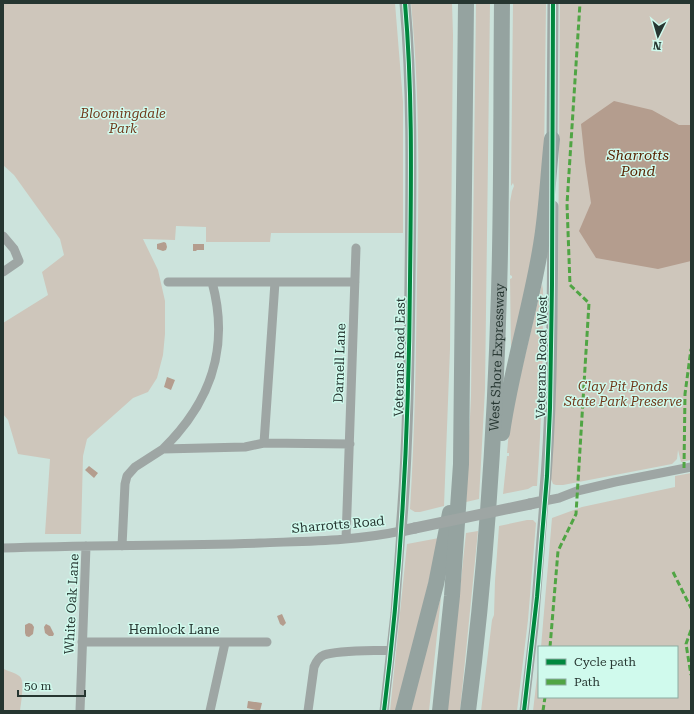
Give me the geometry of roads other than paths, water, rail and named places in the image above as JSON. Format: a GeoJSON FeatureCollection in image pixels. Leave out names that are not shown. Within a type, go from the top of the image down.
{"type":"FeatureCollection","features":[{"type":"Feature","properties":{"kind":"highway"},"geometry":{"type":"LineString","coordinates":[[440,711],[449,629],[462,464],[466,3]]}},
{"type":"Feature","properties":{"kind":"highway","name":"West Shore Expressway"},"geometry":{"type":"LineString","coordinates":[[468,711],[479,615],[492,454],[498,311],[502,3]]}},
{"type":"Feature","properties":{"kind":"highway"},"geometry":{"type":"LineString","coordinates":[[479,615],[491,551],[506,406],[541,245],[552,139]]}},
{"type":"Feature","properties":{"kind":"highway"},"geometry":{"type":"LineString","coordinates":[[403,711],[432,601],[447,532],[462,402]]}},
{"type":"Feature","properties":{"kind":"street","name":"Veterans Road East"},"geometry":{"type":"LineString","coordinates":[[384,711],[402,531],[409,387],[412,165],[410,86],[404,3]]}},
{"type":"Feature","properties":{"kind":"street","name":"Veterans Road West"},"geometry":{"type":"LineString","coordinates":[[524,711],[534,627],[544,501],[551,372],[553,3]]}},
{"type":"Feature","properties":{"kind":"street"},"geometry":{"type":"LineString","coordinates":[[3,236],[14,250],[19,261],[3,272]]}},
{"type":"Feature","properties":{"kind":"street","name":"Darnell Lane"},"geometry":{"type":"LineString","coordinates":[[346,539],[356,248]]}},
{"type":"Feature","properties":{"kind":"street"},"geometry":{"type":"LineString","coordinates":[[168,282],[355,282]]}},
{"type":"Feature","properties":{"kind":"street"},"geometry":{"type":"LineString","coordinates":[[122,546],[125,484],[127,476],[135,467],[163,449],[177,435],[198,407],[207,389],[217,353],[219,332],[218,312],[212,282]]}},
{"type":"Feature","properties":{"kind":"street"},"geometry":{"type":"LineString","coordinates":[[264,443],[275,282]]}},
{"type":"Feature","properties":{"kind":"street"},"geometry":{"type":"LineString","coordinates":[[163,449],[245,447],[264,443],[350,444]]}},
{"type":"Feature","properties":{"kind":"street","name":"Sharrotts Road"},"geometry":{"type":"LineString","coordinates":[[3,548],[215,545],[369,537],[560,498],[577,491],[691,467]]}},
{"type":"Feature","properties":{"kind":"street","name":"White Oak Lane"},"geometry":{"type":"LineString","coordinates":[[80,711],[86,546]]}},
{"type":"Feature","properties":{"kind":"street","name":"Hemlock Lane"},"geometry":{"type":"LineString","coordinates":[[82,642],[267,642]]}},
{"type":"Feature","properties":{"kind":"street"},"geometry":{"type":"LineString","coordinates":[[210,711],[225,643]]}},
{"type":"Feature","properties":{"kind":"street"},"geometry":{"type":"LineString","coordinates":[[308,711],[314,667],[317,660],[322,655],[340,652],[391,650]]}},
{"type":"Feature","properties":{"kind":"water","name":"Sharrotts Pond"},"geometry":{"type":"Polygon","coordinates":[[[614,101],[652,110],[679,125],[691,125],[691,261],[658,269],[596,258],[579,231],[591,203],[581,124],[614,101]]]}},
{"type":"Feature","properties":{"kind":"water"},"geometry":{"type":"Polygon","coordinates":[[[164,242],[166,243],[167,247],[166,250],[163,251],[157,249],[157,244],[164,242]]]}},
{"type":"Feature","properties":{"kind":"water"},"geometry":{"type":"Polygon","coordinates":[[[193,244],[204,244],[204,250],[193,251],[193,244]]]}},
{"type":"Feature","properties":{"kind":"water"},"geometry":{"type":"Polygon","coordinates":[[[167,377],[175,380],[171,390],[164,387],[167,377]]]}},
{"type":"Feature","properties":{"kind":"water"},"geometry":{"type":"Polygon","coordinates":[[[89,466],[98,473],[94,478],[85,470],[89,466]]]}},
{"type":"Feature","properties":{"kind":"water"},"geometry":{"type":"Polygon","coordinates":[[[282,614],[286,623],[283,626],[280,624],[277,616],[282,614]]]}},
{"type":"Feature","properties":{"kind":"water"},"geometry":{"type":"Polygon","coordinates":[[[29,623],[34,627],[33,634],[29,637],[26,636],[25,633],[25,625],[29,623]]]}},
{"type":"Feature","properties":{"kind":"water"},"geometry":{"type":"Polygon","coordinates":[[[46,624],[50,626],[54,634],[53,636],[49,636],[45,633],[44,627],[46,624]]]}},
{"type":"Feature","properties":{"kind":"water"},"geometry":{"type":"Polygon","coordinates":[[[248,701],[262,703],[260,711],[247,708],[248,701]]]}},
{"type":"Feature","properties":{"kind":"park label","name":"Bloomingdale Park"},"geometry":{"type":"Point","coordinates":[123,120]}},
{"type":"Feature","properties":{"kind":"park label","name":"Clay Pit Ponds State Park Preserve"},"geometry":{"type":"Point","coordinates":[623,394]}}]}
